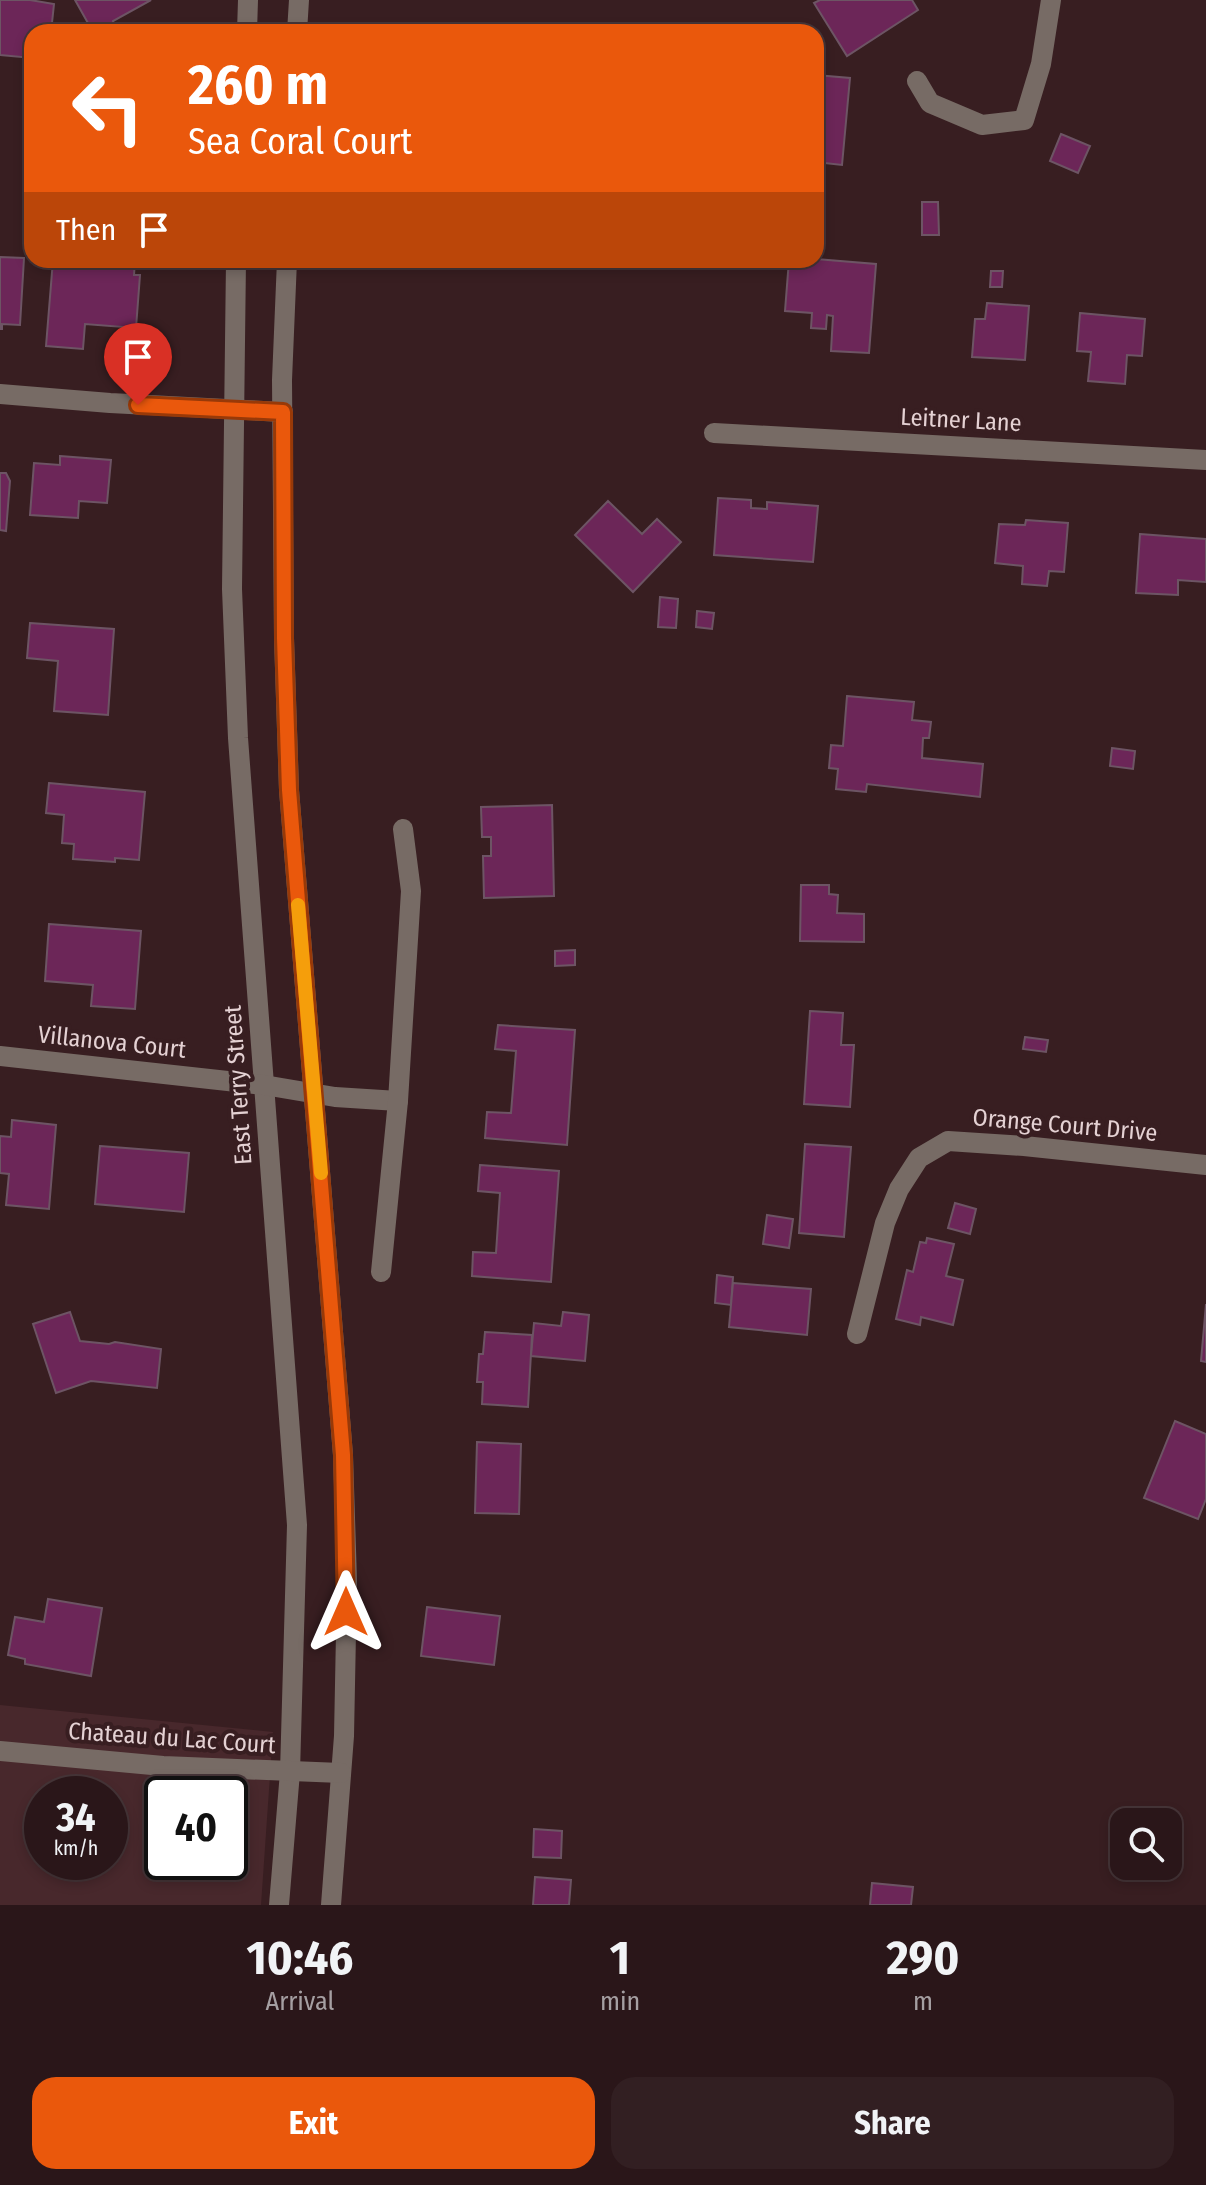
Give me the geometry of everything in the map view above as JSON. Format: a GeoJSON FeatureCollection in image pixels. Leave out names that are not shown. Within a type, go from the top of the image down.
{"type":"FeatureCollection","features":[{"type":"Feature","properties":{"kind":"street"},"geometry":{"type":"LineString","coordinates":[[247,24],[248,0]]}},
{"type":"Feature","properties":{"kind":"street"},"geometry":{"type":"LineString","coordinates":[[298,24],[299,0]]}},
{"type":"Feature","properties":{"kind":"street"},"geometry":{"type":"LineString","coordinates":[[917,81],[930,103],[982,125],[1024,120],[1041,64],[1051,0]]}},
{"type":"Feature","properties":{"kind":"street","name":"East Terry Street"},"geometry":{"type":"LineString","coordinates":[[236,268],[232,589],[238,738],[297,1525],[290,1772],[279,1905]]}},
{"type":"Feature","properties":{"kind":"street"},"geometry":{"type":"LineString","coordinates":[[287,268],[283,412],[284,638],[289,790],[343,1455],[347,1581],[341,1773],[331,1905]]}},
{"type":"Feature","properties":{"kind":"street"},"geometry":{"type":"LineString","coordinates":[[0,394],[283,412]]}},
{"type":"Feature","properties":{"kind":"street","name":"Leitner Lane"},"geometry":{"type":"LineString","coordinates":[[714,433],[1206,460]]}},
{"type":"Feature","properties":{"kind":"street"},"geometry":{"type":"LineString","coordinates":[[381,1272],[398,1101],[411,891],[403,829]]}},
{"type":"Feature","properties":{"kind":"street","name":"Villanova Court"},"geometry":{"type":"LineString","coordinates":[[0,1056],[264,1085],[314,1094],[398,1101]]}},
{"type":"Feature","properties":{"kind":"street","name":"Orange Court Drive"},"geometry":{"type":"LineString","coordinates":[[857,1334],[885,1223],[899,1189],[919,1158],[948,1141],[1206,1165]]}},
{"type":"Feature","properties":{"kind":"street","name":"Chateau du Lac Court"},"geometry":{"type":"LineString","coordinates":[[0,1751],[163,1766],[341,1773]]}},
{"type":"Feature","properties":{"kind":"shaded area"},"geometry":{"type":"Polygon","coordinates":[[[0,1705],[273,1732],[261,1905],[0,1905],[0,1705]]]}},
{"type":"Feature","properties":{"kind":"building"},"geometry":{"type":"Polygon","coordinates":[[[0,0],[54,4],[52,24],[24,24],[24,57],[0,55],[0,0]]]}},
{"type":"Feature","properties":{"kind":"building"},"geometry":{"type":"Polygon","coordinates":[[[75,0],[151,0],[113,21],[113,24],[88,24],[75,0]]]}},
{"type":"Feature","properties":{"kind":"building"},"geometry":{"type":"Polygon","coordinates":[[[820,0],[912,0],[918,10],[847,56],[814,3],[820,0]]]}},
{"type":"Feature","properties":{"kind":"building"},"geometry":{"type":"Polygon","coordinates":[[[824,76],[850,78],[842,165],[824,163],[824,76]]]}},
{"type":"Feature","properties":{"kind":"building"},"geometry":{"type":"Polygon","coordinates":[[[1061,134],[1090,146],[1078,173],[1050,161],[1061,134]]]}},
{"type":"Feature","properties":{"kind":"building"},"geometry":{"type":"Polygon","coordinates":[[[922,202],[938,202],[939,235],[922,235],[922,202]]]}},
{"type":"Feature","properties":{"kind":"building"},"geometry":{"type":"Polygon","coordinates":[[[0,257],[24,258],[20,325],[2,324],[2,329],[0,329],[0,257]]]}},
{"type":"Feature","properties":{"kind":"building"},"geometry":{"type":"Polygon","coordinates":[[[824,260],[876,264],[869,353],[831,351],[833,316],[827,315],[826,329],[811,328],[812,313],[785,311],[788,268],[824,268],[824,260]]]}},
{"type":"Feature","properties":{"kind":"building"},"geometry":{"type":"Polygon","coordinates":[[[52,268],[134,268],[134,275],[140,275],[136,328],[85,324],[83,349],[46,346],[52,268]]]}},
{"type":"Feature","properties":{"kind":"building"},"geometry":{"type":"Polygon","coordinates":[[[991,271],[1003,271],[1002,287],[990,287],[991,271]]]}},
{"type":"Feature","properties":{"kind":"building"},"geometry":{"type":"Polygon","coordinates":[[[987,303],[1029,306],[1025,360],[972,357],[975,319],[985,319],[987,303]]]}},
{"type":"Feature","properties":{"kind":"building"},"geometry":{"type":"Polygon","coordinates":[[[1080,313],[1145,319],[1142,356],[1127,355],[1125,384],[1088,381],[1091,352],[1077,351],[1080,313]]]}},
{"type":"Feature","properties":{"kind":"building"},"geometry":{"type":"Polygon","coordinates":[[[60,456],[111,460],[107,503],[79,501],[78,518],[30,515],[34,463],[60,465],[60,456]]]}},
{"type":"Feature","properties":{"kind":"building"},"geometry":{"type":"Polygon","coordinates":[[[0,473],[6,473],[10,481],[6,531],[0,530],[0,473]]]}},
{"type":"Feature","properties":{"kind":"building"},"geometry":{"type":"Polygon","coordinates":[[[718,498],[751,500],[751,508],[767,509],[767,502],[818,506],[813,562],[714,555],[718,498]]]}},
{"type":"Feature","properties":{"kind":"building"},"geometry":{"type":"Polygon","coordinates":[[[608,501],[642,534],[657,519],[681,542],[633,592],[575,535],[608,501]]]}},
{"type":"Feature","properties":{"kind":"building"},"geometry":{"type":"Polygon","coordinates":[[[1026,520],[1068,523],[1064,572],[1049,571],[1047,586],[1022,584],[1023,566],[995,563],[999,524],[1025,525],[1026,520]]]}},
{"type":"Feature","properties":{"kind":"building"},"geometry":{"type":"Polygon","coordinates":[[[1140,534],[1206,539],[1206,582],[1178,580],[1178,595],[1136,593],[1140,534]]]}},
{"type":"Feature","properties":{"kind":"building"},"geometry":{"type":"Polygon","coordinates":[[[660,597],[678,599],[676,628],[658,627],[660,597]]]}},
{"type":"Feature","properties":{"kind":"building"},"geometry":{"type":"Polygon","coordinates":[[[697,611],[714,613],[712,629],[696,627],[697,611]]]}},
{"type":"Feature","properties":{"kind":"building"},"geometry":{"type":"Polygon","coordinates":[[[30,623],[114,629],[108,715],[54,711],[58,661],[27,658],[30,623]]]}},
{"type":"Feature","properties":{"kind":"building"},"geometry":{"type":"Polygon","coordinates":[[[847,696],[914,702],[912,720],[931,722],[929,738],[923,738],[922,758],[983,764],[980,797],[867,784],[866,792],[836,789],[838,769],[829,768],[831,745],[843,746],[847,696]]]}},
{"type":"Feature","properties":{"kind":"building"},"geometry":{"type":"Polygon","coordinates":[[[1112,748],[1135,751],[1133,769],[1110,766],[1112,748]]]}},
{"type":"Feature","properties":{"kind":"building"},"geometry":{"type":"Polygon","coordinates":[[[49,783],[145,792],[139,860],[73,859],[74,844],[62,843],[64,815],[46,813],[49,783]]]}},
{"type":"Feature","properties":{"kind":"building"},"geometry":{"type":"Polygon","coordinates":[[[552,805],[554,896],[484,898],[483,856],[491,856],[491,837],[482,837],[481,807],[552,805]]]}},
{"type":"Feature","properties":{"kind":"building"},"geometry":{"type":"Polygon","coordinates":[[[801,885],[829,885],[829,894],[838,895],[837,913],[864,914],[864,942],[800,941],[801,885]]]}},
{"type":"Feature","properties":{"kind":"building"},"geometry":{"type":"Polygon","coordinates":[[[49,924],[141,931],[135,1009],[91,1006],[93,985],[45,981],[49,924]]]}},
{"type":"Feature","properties":{"kind":"building"},"geometry":{"type":"Polygon","coordinates":[[[575,950],[575,965],[555,966],[555,951],[575,950]]]}},
{"type":"Feature","properties":{"kind":"building"},"geometry":{"type":"Polygon","coordinates":[[[810,1011],[843,1013],[841,1045],[854,1045],[850,1107],[804,1104],[810,1011]]]}},
{"type":"Feature","properties":{"kind":"building"},"geometry":{"type":"Polygon","coordinates":[[[498,1025],[575,1030],[567,1145],[485,1138],[487,1112],[511,1113],[516,1051],[495,1049],[498,1025]]]}},
{"type":"Feature","properties":{"kind":"building"},"geometry":{"type":"Polygon","coordinates":[[[1025,1037],[1048,1040],[1046,1052],[1023,1049],[1025,1037]]]}},
{"type":"Feature","properties":{"kind":"building"},"geometry":{"type":"Polygon","coordinates":[[[12,1120],[56,1125],[49,1209],[6,1205],[9,1174],[0,1173],[0,1136],[11,1137],[12,1120]]]}},
{"type":"Feature","properties":{"kind":"building"},"geometry":{"type":"Polygon","coordinates":[[[805,1144],[851,1147],[844,1237],[799,1233],[805,1144]]]}},
{"type":"Feature","properties":{"kind":"building"},"geometry":{"type":"Polygon","coordinates":[[[100,1146],[189,1153],[184,1212],[95,1204],[100,1146]]]}},
{"type":"Feature","properties":{"kind":"building"},"geometry":{"type":"Polygon","coordinates":[[[480,1165],[559,1171],[551,1282],[472,1276],[473,1252],[496,1253],[500,1193],[478,1191],[480,1165]]]}},
{"type":"Feature","properties":{"kind":"building"},"geometry":{"type":"Polygon","coordinates":[[[955,1203],[976,1209],[970,1234],[948,1228],[955,1203]]]}},
{"type":"Feature","properties":{"kind":"building"},"geometry":{"type":"Polygon","coordinates":[[[767,1215],[793,1219],[789,1248],[763,1244],[767,1215]]]}},
{"type":"Feature","properties":{"kind":"building"},"geometry":{"type":"Polygon","coordinates":[[[927,1238],[954,1244],[946,1276],[963,1280],[953,1325],[921,1317],[920,1325],[896,1319],[907,1270],[913,1272],[920,1242],[926,1243],[927,1238]]]}},
{"type":"Feature","properties":{"kind":"building"},"geometry":{"type":"Polygon","coordinates":[[[717,1275],[733,1277],[731,1305],[715,1303],[717,1275]]]}},
{"type":"Feature","properties":{"kind":"building"},"geometry":{"type":"Polygon","coordinates":[[[733,1283],[811,1289],[807,1335],[729,1327],[733,1283]]]}},
{"type":"Feature","properties":{"kind":"building"},"geometry":{"type":"Polygon","coordinates":[[[1206,1304],[1206,1362],[1201,1361],[1206,1304]]]}},
{"type":"Feature","properties":{"kind":"building"},"geometry":{"type":"Polygon","coordinates":[[[70,1312],[80,1341],[115,1342],[161,1349],[157,1388],[91,1381],[56,1393],[33,1324],[70,1312]]]}},
{"type":"Feature","properties":{"kind":"building"},"geometry":{"type":"Polygon","coordinates":[[[563,1312],[589,1315],[585,1361],[531,1356],[534,1323],[561,1326],[563,1312]]]}},
{"type":"Feature","properties":{"kind":"building"},"geometry":{"type":"Polygon","coordinates":[[[485,1332],[532,1335],[528,1407],[482,1404],[483,1382],[477,1382],[479,1354],[483,1354],[485,1332]]]}},
{"type":"Feature","properties":{"kind":"building"},"geometry":{"type":"Polygon","coordinates":[[[1175,1421],[1206,1434],[1206,1499],[1198,1519],[1144,1498],[1175,1421]]]}},
{"type":"Feature","properties":{"kind":"building"},"geometry":{"type":"Polygon","coordinates":[[[477,1442],[521,1444],[519,1514],[475,1513],[477,1442]]]}},
{"type":"Feature","properties":{"kind":"building"},"geometry":{"type":"Polygon","coordinates":[[[48,1599],[102,1608],[91,1676],[25,1664],[25,1659],[8,1655],[15,1617],[44,1622],[48,1599]]]}},
{"type":"Feature","properties":{"kind":"building"},"geometry":{"type":"Polygon","coordinates":[[[427,1607],[500,1616],[494,1665],[421,1656],[427,1607]]]}},
{"type":"Feature","properties":{"kind":"building"},"geometry":{"type":"Polygon","coordinates":[[[534,1829],[562,1831],[561,1858],[533,1857],[534,1829]]]}},
{"type":"Feature","properties":{"kind":"building"},"geometry":{"type":"Polygon","coordinates":[[[535,1877],[571,1880],[569,1905],[533,1905],[535,1877]]]}},
{"type":"Feature","properties":{"kind":"building"},"geometry":{"type":"Polygon","coordinates":[[[872,1883],[913,1887],[911,1905],[870,1905],[872,1883]]]}},
{"type":"Feature","properties":{"kind":"slow traffic"},"geometry":{"type":"LineString","coordinates":[[298,905],[321,1173]]}},
{"type":"Feature","properties":{"kind":"route"},"geometry":{"type":"LineString","coordinates":[[138,405],[283,412],[284,638],[289,790],[343,1455],[346,1612]]}}]}
